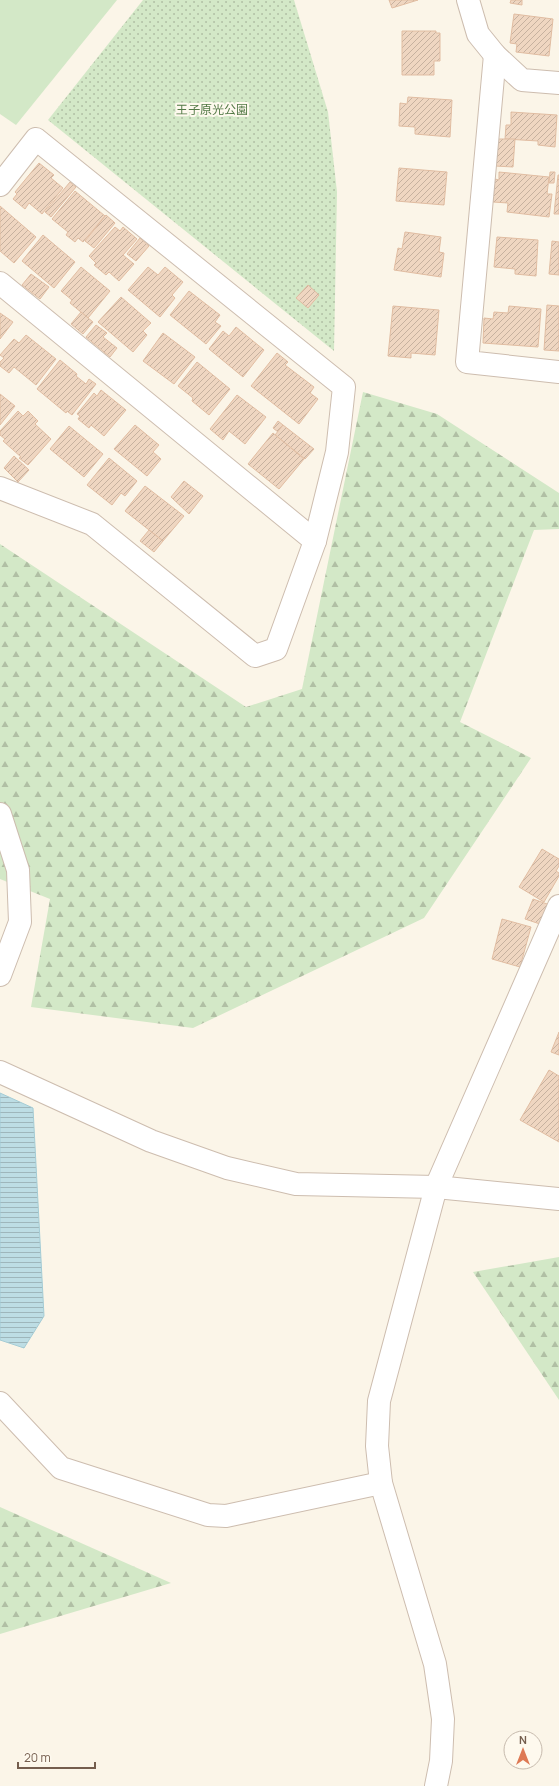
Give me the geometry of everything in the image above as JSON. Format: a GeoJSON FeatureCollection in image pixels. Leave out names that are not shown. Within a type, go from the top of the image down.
{"type":"FeatureCollection","features":[{"type":"Feature","properties":{"kind":"street"},"geometry":{"type":"LineString","coordinates":[[468,0],[478,34],[495,55],[522,80],[559,83]]}},
{"type":"Feature","properties":{"kind":"street"},"geometry":{"type":"LineString","coordinates":[[495,55],[466,362],[559,372]]}},
{"type":"Feature","properties":{"kind":"street"},"geometry":{"type":"LineString","coordinates":[[0,184],[36,138],[344,387],[337,452],[315,541],[276,649],[255,656],[92,524],[0,488]]}},
{"type":"Feature","properties":{"kind":"street"},"geometry":{"type":"LineString","coordinates":[[0,283],[315,541]]}},
{"type":"Feature","properties":{"kind":"street"},"geometry":{"type":"LineString","coordinates":[[0,814],[18,870],[20,922],[0,975]]}},
{"type":"Feature","properties":{"kind":"street"},"geometry":{"type":"LineString","coordinates":[[436,1786],[440,1761],[443,1719],[435,1664],[381,1483],[377,1446],[379,1401],[436,1187],[559,906]]}},
{"type":"Feature","properties":{"kind":"street"},"geometry":{"type":"LineString","coordinates":[[0,1072],[151,1141],[227,1168],[296,1184],[436,1187],[559,1199]]}},
{"type":"Feature","properties":{"kind":"street"},"geometry":{"type":"LineString","coordinates":[[0,1403],[61,1468],[208,1515],[226,1516],[381,1483]]}},
{"type":"Feature","properties":{"kind":"green space"},"geometry":{"type":"Polygon","coordinates":[[[0,0],[117,0],[16,125],[0,114],[0,0]]]}},
{"type":"Feature","properties":{"kind":"green space","name":"王子原光公園"},"geometry":{"type":"Polygon","coordinates":[[[143,0],[294,0],[328,112],[337,192],[334,351],[48,120],[143,0]]]}},
{"type":"Feature","properties":{"kind":"green space"},"geometry":{"type":"Polygon","coordinates":[[[363,392],[437,414],[559,493],[559,529],[534,530],[460,722],[531,758],[424,918],[193,1028],[31,1007],[50,899],[0,879],[0,544],[246,707],[302,689],[363,392]]]}},
{"type":"Feature","properties":{"kind":"green space"},"geometry":{"type":"Polygon","coordinates":[[[559,1257],[559,1400],[473,1272],[559,1257]]]}},
{"type":"Feature","properties":{"kind":"green space"},"geometry":{"type":"Polygon","coordinates":[[[0,1507],[171,1583],[0,1634],[0,1507]]]}},
{"type":"Feature","properties":{"kind":"water"},"geometry":{"type":"Polygon","coordinates":[[[0,1093],[33,1108],[44,1316],[24,1348],[0,1340],[0,1093]]]}},
{"type":"Feature","properties":{"kind":"building"},"geometry":{"type":"Polygon","coordinates":[[[389,0],[418,0],[392,8],[389,0]]]}},
{"type":"Feature","properties":{"kind":"building"},"geometry":{"type":"Polygon","coordinates":[[[511,0],[522,0],[522,5],[510,3],[511,0]]]}},
{"type":"Feature","properties":{"kind":"building"},"geometry":{"type":"Polygon","coordinates":[[[514,14],[553,19],[549,56],[516,52],[517,44],[510,43],[514,14]]]}},
{"type":"Feature","properties":{"kind":"building"},"geometry":{"type":"Polygon","coordinates":[[[402,31],[436,31],[436,33],[440,33],[440,61],[434,61],[434,75],[402,75],[402,31]]]}},
{"type":"Feature","properties":{"kind":"building"},"geometry":{"type":"Polygon","coordinates":[[[408,97],[452,100],[450,137],[415,134],[415,127],[399,126],[400,103],[407,104],[408,97]]]}},
{"type":"Feature","properties":{"kind":"building"},"geometry":{"type":"Polygon","coordinates":[[[511,112],[557,115],[555,147],[538,145],[538,141],[505,139],[506,125],[511,125],[511,112]]]}},
{"type":"Feature","properties":{"kind":"building"},"geometry":{"type":"Polygon","coordinates":[[[497,139],[515,139],[513,167],[495,166],[497,139]]]}},
{"type":"Feature","properties":{"kind":"building"},"geometry":{"type":"Polygon","coordinates":[[[39,163],[54,175],[51,178],[63,188],[42,214],[29,203],[25,209],[13,199],[17,194],[15,192],[39,163]]]}},
{"type":"Feature","properties":{"kind":"building"},"geometry":{"type":"Polygon","coordinates":[[[399,168],[447,172],[444,205],[396,201],[399,168]]]}},
{"type":"Feature","properties":{"kind":"building"},"geometry":{"type":"Polygon","coordinates":[[[499,172],[549,177],[547,194],[552,194],[549,217],[507,212],[508,203],[493,202],[495,179],[499,180],[499,172]]]}},
{"type":"Feature","properties":{"kind":"building"},"geometry":{"type":"Polygon","coordinates":[[[550,172],[555,172],[554,183],[549,183],[550,172]]]}},
{"type":"Feature","properties":{"kind":"building"},"geometry":{"type":"Polygon","coordinates":[[[558,175],[559,214],[554,214],[558,175]]]}},
{"type":"Feature","properties":{"kind":"building"},"geometry":{"type":"Polygon","coordinates":[[[70,182],[76,187],[51,217],[45,212],[70,182]]]}},
{"type":"Feature","properties":{"kind":"building"},"geometry":{"type":"Polygon","coordinates":[[[75,191],[105,216],[83,242],[78,238],[75,242],[66,235],[68,232],[52,219],[75,191]]]}},
{"type":"Feature","properties":{"kind":"building"},"geometry":{"type":"Polygon","coordinates":[[[0,206],[36,237],[14,263],[0,251],[0,206]]]}},
{"type":"Feature","properties":{"kind":"building"},"geometry":{"type":"Polygon","coordinates":[[[106,215],[115,223],[94,248],[85,241],[106,215]]]}},
{"type":"Feature","properties":{"kind":"building"},"geometry":{"type":"Polygon","coordinates":[[[115,227],[120,231],[123,227],[137,239],[123,255],[134,264],[119,281],[109,272],[106,275],[94,265],[96,263],[89,256],[115,227]]]}},
{"type":"Feature","properties":{"kind":"building"},"geometry":{"type":"Polygon","coordinates":[[[405,232],[441,237],[439,252],[444,253],[441,277],[394,270],[398,248],[402,249],[405,232]]]}},
{"type":"Feature","properties":{"kind":"building"},"geometry":{"type":"Polygon","coordinates":[[[43,235],[75,262],[54,288],[22,261],[43,235]]]}},
{"type":"Feature","properties":{"kind":"building"},"geometry":{"type":"Polygon","coordinates":[[[497,237],[538,240],[536,276],[515,274],[515,269],[494,267],[497,237]]]}},
{"type":"Feature","properties":{"kind":"building"},"geometry":{"type":"Polygon","coordinates":[[[140,238],[149,246],[136,261],[127,254],[140,238]]]}},
{"type":"Feature","properties":{"kind":"building"},"geometry":{"type":"Polygon","coordinates":[[[552,241],[559,242],[559,275],[549,274],[552,241]]]}},
{"type":"Feature","properties":{"kind":"building"},"geometry":{"type":"Polygon","coordinates":[[[81,267],[110,291],[88,318],[70,303],[72,300],[61,291],[81,267]]]}},
{"type":"Feature","properties":{"kind":"building"},"geometry":{"type":"Polygon","coordinates":[[[148,267],[158,275],[165,267],[183,282],[172,295],[175,298],[160,317],[128,290],[148,267]]]}},
{"type":"Feature","properties":{"kind":"building"},"geometry":{"type":"Polygon","coordinates":[[[31,274],[49,287],[40,299],[22,285],[31,274]]]}},
{"type":"Feature","properties":{"kind":"building"},"geometry":{"type":"Polygon","coordinates":[[[308,285],[319,295],[308,308],[296,298],[308,285]]]}},
{"type":"Feature","properties":{"kind":"building"},"geometry":{"type":"Polygon","coordinates":[[[189,291],[220,315],[215,322],[221,326],[206,344],[170,315],[189,291]]]}},
{"type":"Feature","properties":{"kind":"building"},"geometry":{"type":"Polygon","coordinates":[[[121,297],[151,323],[143,331],[147,335],[133,352],[98,322],[121,297]]]}},
{"type":"Feature","properties":{"kind":"building"},"geometry":{"type":"Polygon","coordinates":[[[547,305],[559,306],[559,351],[544,350],[547,305]]]}},
{"type":"Feature","properties":{"kind":"building"},"geometry":{"type":"Polygon","coordinates":[[[393,306],[439,310],[435,355],[411,353],[411,358],[388,356],[393,306]]]}},
{"type":"Feature","properties":{"kind":"building"},"geometry":{"type":"Polygon","coordinates":[[[509,306],[541,309],[538,347],[483,343],[484,318],[493,319],[494,312],[508,313],[509,306]]]}},
{"type":"Feature","properties":{"kind":"building"},"geometry":{"type":"Polygon","coordinates":[[[81,312],[93,322],[83,334],[71,324],[81,312]]]}},
{"type":"Feature","properties":{"kind":"building"},"geometry":{"type":"Polygon","coordinates":[[[0,313],[13,322],[0,339],[0,313]]]}},
{"type":"Feature","properties":{"kind":"building"},"geometry":{"type":"Polygon","coordinates":[[[96,325],[107,333],[103,337],[117,348],[110,357],[86,337],[96,325]]]}},
{"type":"Feature","properties":{"kind":"building"},"geometry":{"type":"Polygon","coordinates":[[[236,327],[264,350],[243,377],[209,349],[223,331],[229,336],[236,327]]]}},
{"type":"Feature","properties":{"kind":"building"},"geometry":{"type":"Polygon","coordinates":[[[163,333],[195,357],[174,384],[143,361],[163,333]]]}},
{"type":"Feature","properties":{"kind":"building"},"geometry":{"type":"Polygon","coordinates":[[[26,335],[56,359],[36,385],[14,367],[9,373],[0,366],[0,362],[4,358],[0,355],[14,339],[19,343],[26,335]]]}},
{"type":"Feature","properties":{"kind":"building"},"geometry":{"type":"Polygon","coordinates":[[[277,353],[288,362],[285,365],[314,387],[310,393],[318,399],[299,424],[251,386],[277,353]]]}},
{"type":"Feature","properties":{"kind":"building"},"geometry":{"type":"Polygon","coordinates":[[[60,360],[77,374],[76,376],[86,384],[89,379],[96,384],[72,415],[67,411],[66,413],[37,389],[60,360]]]}},
{"type":"Feature","properties":{"kind":"building"},"geometry":{"type":"Polygon","coordinates":[[[197,362],[230,389],[209,415],[192,401],[193,398],[178,386],[197,362]]]}},
{"type":"Feature","properties":{"kind":"building"},"geometry":{"type":"Polygon","coordinates":[[[101,390],[126,410],[104,436],[91,425],[89,428],[78,419],[80,416],[77,414],[94,393],[97,396],[101,390]]]}},
{"type":"Feature","properties":{"kind":"building"},"geometry":{"type":"Polygon","coordinates":[[[0,394],[15,406],[0,425],[0,394]]]}},
{"type":"Feature","properties":{"kind":"building"},"geometry":{"type":"Polygon","coordinates":[[[237,395],[266,417],[245,444],[229,431],[223,440],[210,429],[237,395]]]}},
{"type":"Feature","properties":{"kind":"building"},"geometry":{"type":"Polygon","coordinates":[[[18,411],[23,416],[28,411],[38,421],[35,424],[51,439],[28,465],[3,441],[5,439],[0,435],[0,431],[18,411]]]}},
{"type":"Feature","properties":{"kind":"building"},"geometry":{"type":"Polygon","coordinates":[[[278,421],[283,425],[278,432],[273,428],[278,421]]]}},
{"type":"Feature","properties":{"kind":"building"},"geometry":{"type":"Polygon","coordinates":[[[135,425],[159,445],[153,452],[161,459],[147,476],[114,449],[135,425]]]}},
{"type":"Feature","properties":{"kind":"building"},"geometry":{"type":"Polygon","coordinates":[[[283,425],[314,449],[305,459],[275,435],[283,425]]]}},
{"type":"Feature","properties":{"kind":"building"},"geometry":{"type":"Polygon","coordinates":[[[69,426],[103,454],[84,477],[50,449],[69,426]]]}},
{"type":"Feature","properties":{"kind":"building"},"geometry":{"type":"Polygon","coordinates":[[[273,433],[304,459],[279,489],[248,464],[273,433]]]}},
{"type":"Feature","properties":{"kind":"building"},"geometry":{"type":"Polygon","coordinates":[[[14,456],[29,470],[18,482],[4,468],[14,456]]]}},
{"type":"Feature","properties":{"kind":"building"},"geometry":{"type":"Polygon","coordinates":[[[109,458],[137,481],[125,496],[121,493],[112,505],[87,485],[109,458]]]}},
{"type":"Feature","properties":{"kind":"building"},"geometry":{"type":"Polygon","coordinates":[[[184,481],[203,496],[189,514],[171,497],[184,481]]]}},
{"type":"Feature","properties":{"kind":"building"},"geometry":{"type":"Polygon","coordinates":[[[145,486],[184,516],[163,541],[125,511],[145,486]]]}},
{"type":"Feature","properties":{"kind":"building"},"geometry":{"type":"Polygon","coordinates":[[[149,530],[163,541],[154,552],[140,541],[149,530]]]}},
{"type":"Feature","properties":{"kind":"building"},"geometry":{"type":"Polygon","coordinates":[[[542,849],[559,859],[559,866],[556,871],[559,873],[559,876],[544,902],[519,887],[542,849]]]}},
{"type":"Feature","properties":{"kind":"building"},"geometry":{"type":"Polygon","coordinates":[[[533,899],[550,905],[543,925],[525,919],[533,899]]]}},
{"type":"Feature","properties":{"kind":"building"},"geometry":{"type":"Polygon","coordinates":[[[502,919],[531,927],[520,967],[492,959],[502,919]]]}},
{"type":"Feature","properties":{"kind":"building"},"geometry":{"type":"Polygon","coordinates":[[[559,1032],[559,1055],[551,1052],[559,1032]]]}},
{"type":"Feature","properties":{"kind":"building"},"geometry":{"type":"Polygon","coordinates":[[[549,1070],[559,1076],[559,1142],[520,1120],[549,1070]]]}}]}
